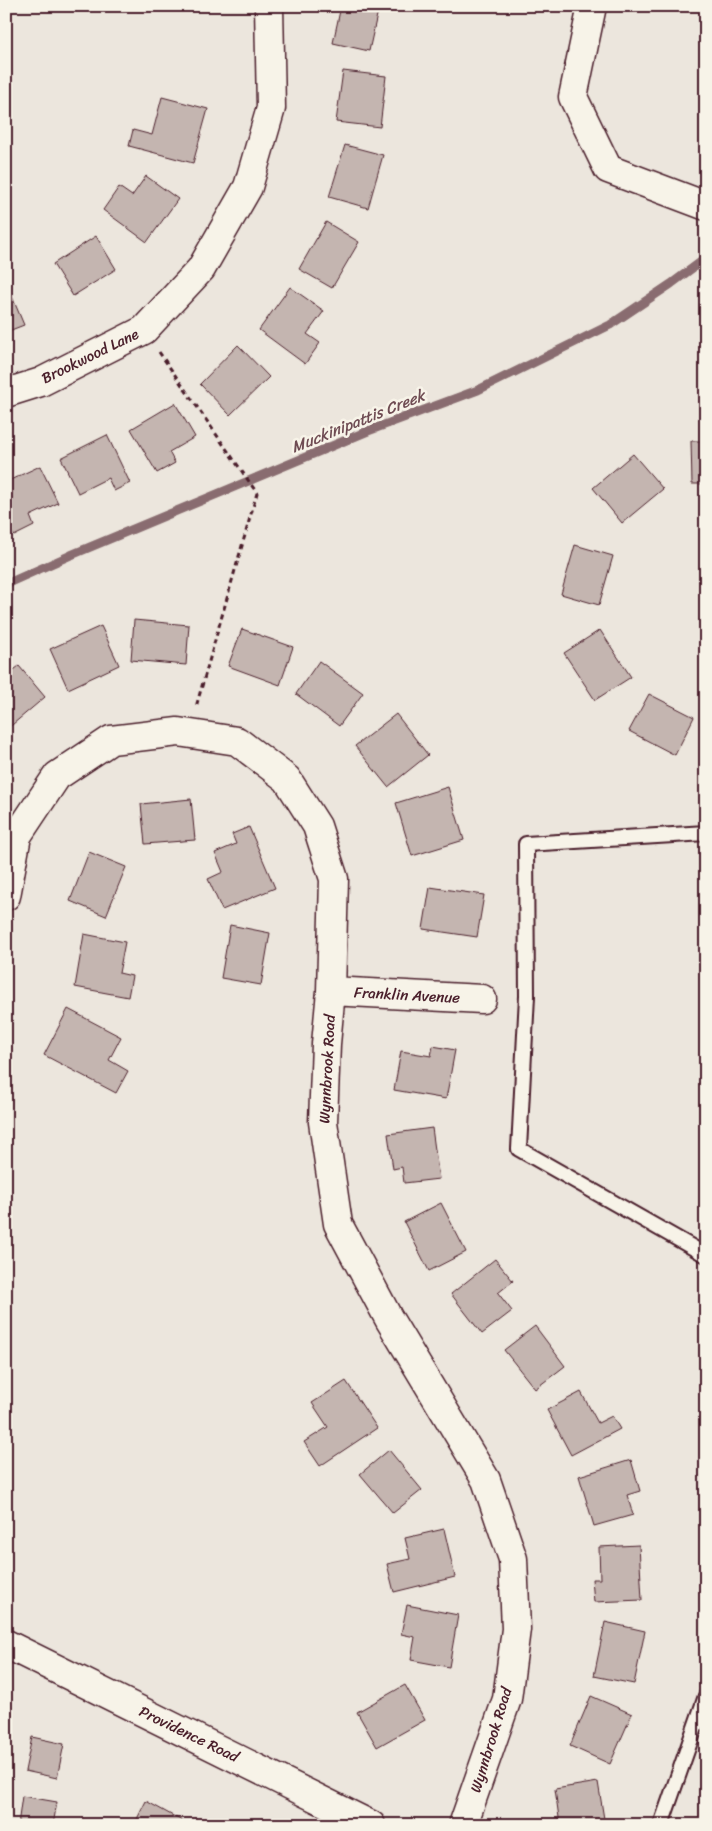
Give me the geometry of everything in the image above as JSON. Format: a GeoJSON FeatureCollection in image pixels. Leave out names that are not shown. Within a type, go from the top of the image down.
{"type":"FeatureCollection","features":[{"type":"Feature","properties":{"kind":"street","name":"Brookwood Lane"},"geometry":{"type":"LineString","coordinates":[[6,393],[41,382],[144,330],[201,269],[248,187],[271,108],[269,6]]}},
{"type":"Feature","properties":{"kind":"street"},"geometry":{"type":"LineString","coordinates":[[592,6],[573,97],[608,169],[706,206]]}},
{"type":"Feature","properties":{"kind":"street","name":"Wynnbrook Road"},"geometry":{"type":"LineString","coordinates":[[6,896],[17,836],[57,776],[111,740],[178,732],[237,741],[287,779],[317,826],[334,879],[332,991],[326,1044],[323,1122],[338,1224],[389,1319],[486,1480],[513,1559],[516,1628],[507,1699],[463,1825]]}},
{"type":"Feature","properties":{"kind":"street","name":"Franklin Avenue"},"geometry":{"type":"LineString","coordinates":[[332,991],[482,999]]}},
{"type":"Feature","properties":{"kind":"street","name":"Providence Road"},"geometry":{"type":"LineString","coordinates":[[6,1644],[371,1825]]}},
{"type":"Feature","properties":{"kind":"lane"},"geometry":{"type":"LineString","coordinates":[[706,833],[526,844],[527,996],[519,1149],[706,1255]]}},
{"type":"Feature","properties":{"kind":"lane"},"geometry":{"type":"LineString","coordinates":[[661,1825],[706,1696]]}},
{"type":"Feature","properties":{"kind":"path"},"geometry":{"type":"LineString","coordinates":[[144,330],[257,493],[189,734]]}},
{"type":"Feature","properties":{"kind":"building"},"geometry":{"type":"Polygon","coordinates":[[[341,6],[379,6],[369,51],[333,43],[341,6]]]}},
{"type":"Feature","properties":{"kind":"building"},"geometry":{"type":"Polygon","coordinates":[[[343,71],[386,76],[380,127],[336,122],[343,71]]]}},
{"type":"Feature","properties":{"kind":"building"},"geometry":{"type":"Polygon","coordinates":[[[162,97],[208,109],[193,163],[129,146],[133,130],[152,135],[162,97]]]}},
{"type":"Feature","properties":{"kind":"building"},"geometry":{"type":"Polygon","coordinates":[[[345,145],[383,155],[368,208],[329,197],[345,145]]]}},
{"type":"Feature","properties":{"kind":"building"},"geometry":{"type":"Polygon","coordinates":[[[146,176],[178,199],[147,242],[103,210],[119,187],[132,196],[146,176]]]}},
{"type":"Feature","properties":{"kind":"building"},"geometry":{"type":"Polygon","coordinates":[[[326,222],[359,242],[332,288],[299,269],[326,222]]]}},
{"type":"Feature","properties":{"kind":"building"},"geometry":{"type":"Polygon","coordinates":[[[96,236],[116,269],[73,296],[53,264],[96,236]]]}},
{"type":"Feature","properties":{"kind":"building"},"geometry":{"type":"Polygon","coordinates":[[[6,287],[8,287],[24,325],[6,332],[6,287]]]}},
{"type":"Feature","properties":{"kind":"building"},"geometry":{"type":"Polygon","coordinates":[[[290,287],[324,311],[307,334],[320,343],[305,364],[259,330],[290,287]]]}},
{"type":"Feature","properties":{"kind":"building"},"geometry":{"type":"Polygon","coordinates":[[[238,345],[269,377],[230,415],[200,384],[238,345]]]}},
{"type":"Feature","properties":{"kind":"building"},"geometry":{"type":"Polygon","coordinates":[[[175,403],[195,437],[169,452],[175,463],[157,473],[131,429],[175,403]]]}},
{"type":"Feature","properties":{"kind":"building"},"geometry":{"type":"Polygon","coordinates":[[[107,435],[130,483],[114,491],[108,478],[78,493],[61,458],[107,435]]]}},
{"type":"Feature","properties":{"kind":"building"},"geometry":{"type":"Polygon","coordinates":[[[691,441],[706,441],[706,484],[692,484],[691,441]]]}},
{"type":"Feature","properties":{"kind":"building"},"geometry":{"type":"Polygon","coordinates":[[[633,454],[663,489],[622,523],[593,488],[633,454]]]}},
{"type":"Feature","properties":{"kind":"building"},"geometry":{"type":"Polygon","coordinates":[[[40,466],[58,503],[30,516],[34,526],[14,536],[6,521],[6,482],[40,466]]]}},
{"type":"Feature","properties":{"kind":"building"},"geometry":{"type":"Polygon","coordinates":[[[575,545],[613,556],[599,605],[561,594],[575,545]]]}},
{"type":"Feature","properties":{"kind":"building"},"geometry":{"type":"Polygon","coordinates":[[[134,620],[189,625],[186,665],[131,660],[134,620]]]}},
{"type":"Feature","properties":{"kind":"building"},"geometry":{"type":"Polygon","coordinates":[[[101,626],[119,665],[68,689],[50,649],[101,626]]]}},
{"type":"Feature","properties":{"kind":"building"},"geometry":{"type":"Polygon","coordinates":[[[242,629],[293,647],[280,685],[228,666],[242,629]]]}},
{"type":"Feature","properties":{"kind":"building"},"geometry":{"type":"Polygon","coordinates":[[[600,630],[631,677],[595,700],[564,653],[600,630]]]}},
{"type":"Feature","properties":{"kind":"building"},"geometry":{"type":"Polygon","coordinates":[[[319,661],[363,693],[339,726],[296,694],[319,661]]]}},
{"type":"Feature","properties":{"kind":"building"},"geometry":{"type":"Polygon","coordinates":[[[19,666],[45,697],[6,730],[6,676],[19,666]]]}},
{"type":"Feature","properties":{"kind":"building"},"geometry":{"type":"Polygon","coordinates":[[[649,694],[694,717],[675,755],[629,731],[649,694]]]}},
{"type":"Feature","properties":{"kind":"building"},"geometry":{"type":"Polygon","coordinates":[[[396,714],[428,755],[388,787],[355,746],[396,714]]]}},
{"type":"Feature","properties":{"kind":"building"},"geometry":{"type":"Polygon","coordinates":[[[448,787],[464,840],[412,856],[396,803],[448,787]]]}},
{"type":"Feature","properties":{"kind":"building"},"geometry":{"type":"Polygon","coordinates":[[[191,799],[195,840],[145,844],[141,804],[191,799]]]}},
{"type":"Feature","properties":{"kind":"building"},"geometry":{"type":"Polygon","coordinates":[[[249,827],[275,888],[222,910],[208,879],[223,872],[215,853],[236,844],[232,834],[249,827]]]}},
{"type":"Feature","properties":{"kind":"building"},"geometry":{"type":"Polygon","coordinates":[[[89,852],[126,867],[106,916],[70,901],[89,852]]]}},
{"type":"Feature","properties":{"kind":"building"},"geometry":{"type":"Polygon","coordinates":[[[430,887],[484,895],[477,937],[423,929],[430,887]]]}},
{"type":"Feature","properties":{"kind":"building"},"geometry":{"type":"Polygon","coordinates":[[[230,925],[270,933],[261,985],[221,978],[230,925]]]}},
{"type":"Feature","properties":{"kind":"building"},"geometry":{"type":"Polygon","coordinates":[[[84,934],[125,942],[119,973],[132,976],[128,997],[75,987],[84,934]]]}},
{"type":"Feature","properties":{"kind":"building"},"geometry":{"type":"Polygon","coordinates":[[[68,1009],[121,1037],[109,1060],[128,1071],[116,1093],[44,1055],[68,1009]]]}},
{"type":"Feature","properties":{"kind":"building"},"geometry":{"type":"Polygon","coordinates":[[[433,1046],[455,1050],[446,1099],[394,1090],[401,1051],[431,1056],[433,1046]]]}},
{"type":"Feature","properties":{"kind":"building"},"geometry":{"type":"Polygon","coordinates":[[[432,1128],[439,1179],[404,1183],[402,1167],[393,1169],[388,1134],[432,1128]]]}},
{"type":"Feature","properties":{"kind":"building"},"geometry":{"type":"Polygon","coordinates":[[[441,1203],[466,1252],[429,1271],[404,1222],[441,1203]]]}},
{"type":"Feature","properties":{"kind":"building"},"geometry":{"type":"Polygon","coordinates":[[[495,1259],[513,1281],[498,1293],[512,1311],[482,1334],[451,1294],[495,1259]]]}},
{"type":"Feature","properties":{"kind":"building"},"geometry":{"type":"Polygon","coordinates":[[[535,1326],[565,1366],[535,1389],[504,1350],[535,1326]]]}},
{"type":"Feature","properties":{"kind":"building"},"geometry":{"type":"Polygon","coordinates":[[[346,1381],[377,1428],[320,1466],[304,1442],[328,1427],[312,1403],[346,1381]]]}},
{"type":"Feature","properties":{"kind":"building"},"geometry":{"type":"Polygon","coordinates":[[[581,1392],[598,1423],[612,1416],[620,1429],[571,1455],[547,1410],[581,1392]]]}},
{"type":"Feature","properties":{"kind":"building"},"geometry":{"type":"Polygon","coordinates":[[[389,1450],[422,1490],[393,1513],[360,1474],[389,1450]]]}},
{"type":"Feature","properties":{"kind":"building"},"geometry":{"type":"Polygon","coordinates":[[[631,1460],[640,1491],[627,1495],[633,1515],[594,1526],[579,1476],[631,1460]]]}},
{"type":"Feature","properties":{"kind":"building"},"geometry":{"type":"Polygon","coordinates":[[[444,1529],[455,1577],[394,1592],[387,1564],[410,1559],[405,1538],[444,1529]]]}},
{"type":"Feature","properties":{"kind":"building"},"geometry":{"type":"Polygon","coordinates":[[[639,1545],[642,1600],[594,1602],[592,1579],[600,1579],[599,1547],[639,1545]]]}},
{"type":"Feature","properties":{"kind":"building"},"geometry":{"type":"Polygon","coordinates":[[[407,1605],[458,1615],[449,1667],[411,1660],[415,1637],[401,1634],[407,1605]]]}},
{"type":"Feature","properties":{"kind":"building"},"geometry":{"type":"Polygon","coordinates":[[[605,1622],[645,1631],[634,1684],[594,1676],[605,1622]]]}},
{"type":"Feature","properties":{"kind":"building"},"geometry":{"type":"Polygon","coordinates":[[[405,1685],[425,1720],[377,1747],[357,1712],[405,1685]]]}},
{"type":"Feature","properties":{"kind":"building"},"geometry":{"type":"Polygon","coordinates":[[[591,1696],[632,1714],[610,1764],[570,1746],[591,1696]]]}},
{"type":"Feature","properties":{"kind":"building"},"geometry":{"type":"Polygon","coordinates":[[[32,1737],[64,1744],[57,1778],[25,1771],[32,1737]]]}},
{"type":"Feature","properties":{"kind":"building"},"geometry":{"type":"Polygon","coordinates":[[[598,1782],[605,1825],[560,1825],[555,1789],[598,1782]]]}},
{"type":"Feature","properties":{"kind":"building"},"geometry":{"type":"Polygon","coordinates":[[[22,1796],[57,1802],[53,1825],[18,1825],[22,1796]]]}},
{"type":"Feature","properties":{"kind":"building"},"geometry":{"type":"Polygon","coordinates":[[[146,1801],[184,1822],[182,1825],[134,1825],[146,1801]]]}},
{"type":"Feature","properties":{"kind":"waterway","name":"Muckinipattis Creek"},"geometry":{"type":"LineString","coordinates":[[6,584],[368,431],[478,390],[610,325],[706,258]]}}]}
